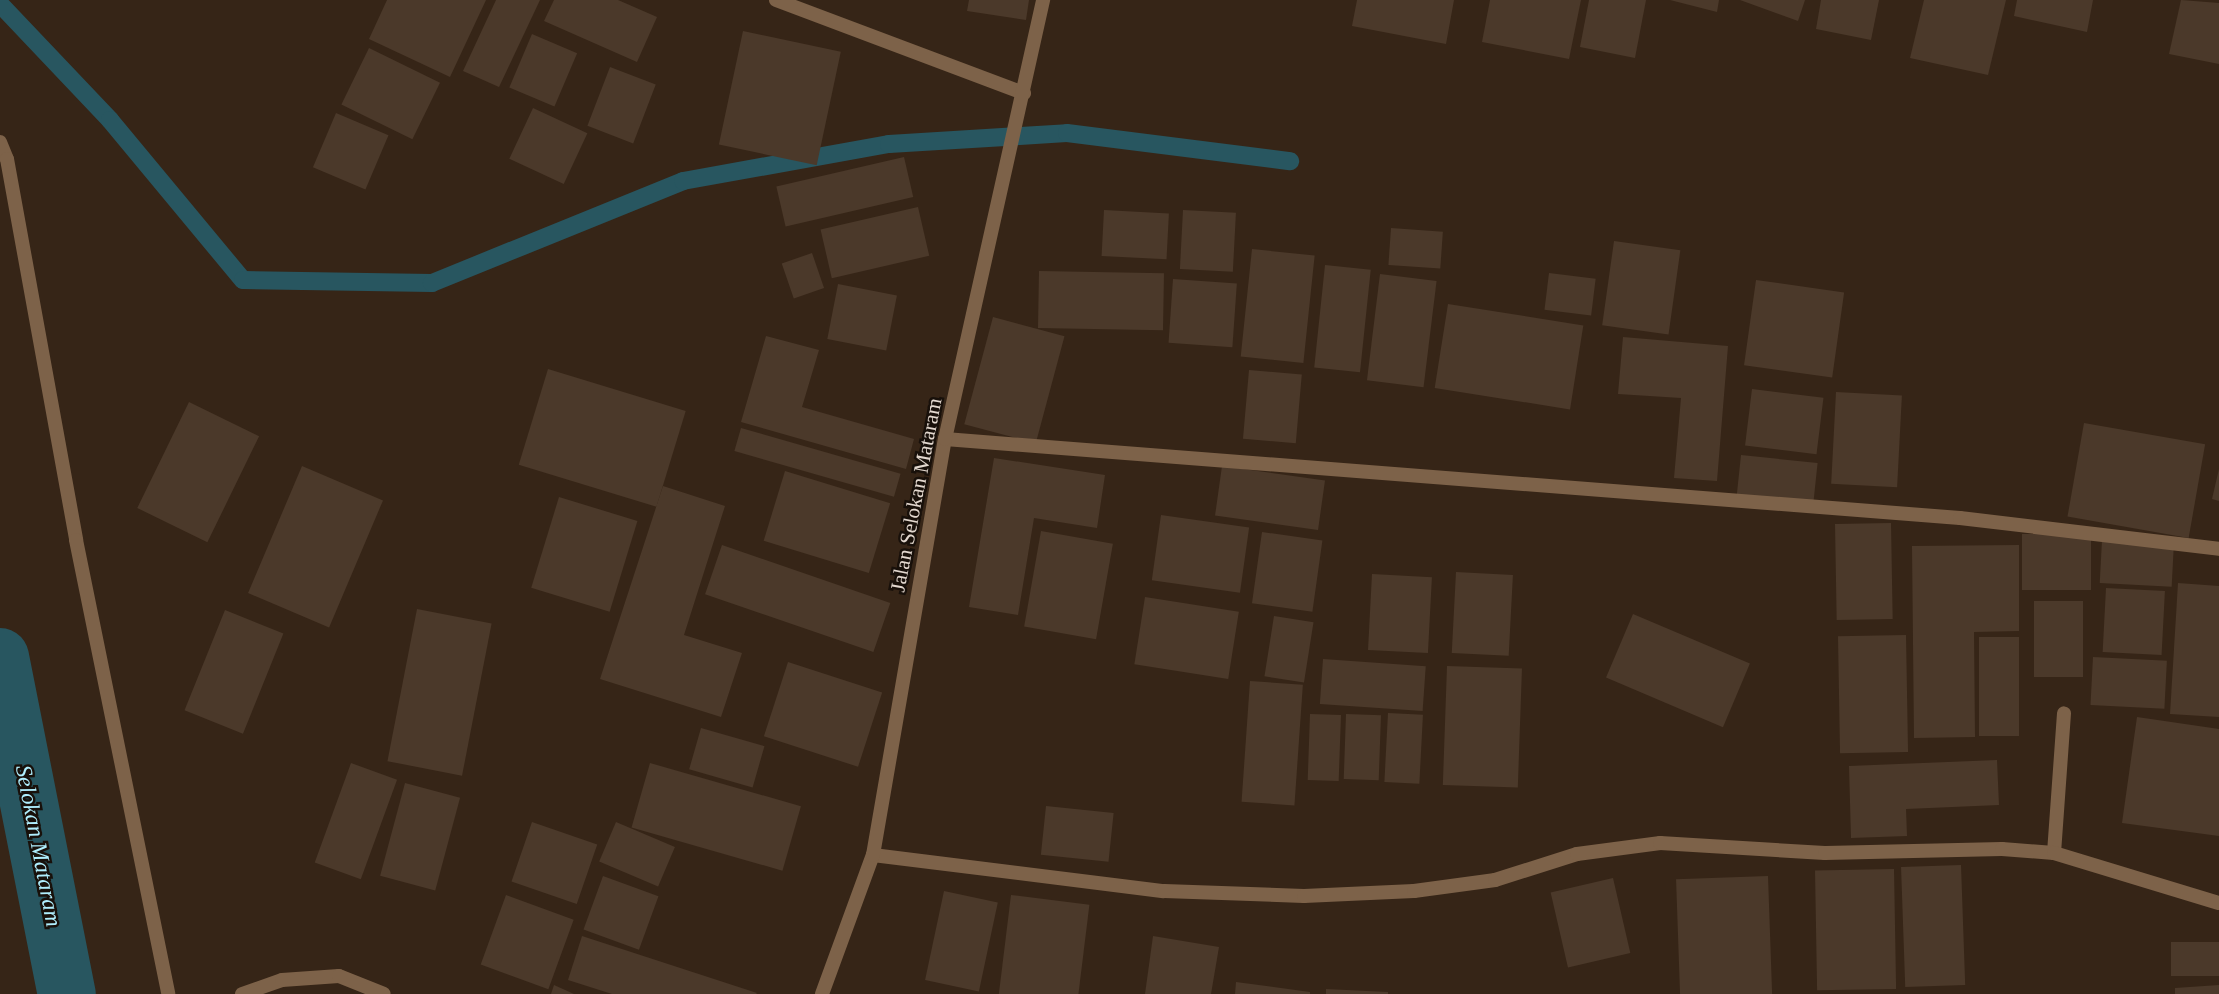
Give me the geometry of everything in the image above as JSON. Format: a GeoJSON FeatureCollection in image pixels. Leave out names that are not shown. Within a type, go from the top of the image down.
{"type":"FeatureCollection","features":[{"type":"Feature","properties":{"kind":"street"},"geometry":{"type":"LineString","coordinates":[[776,0],[1024,93]]}},
{"type":"Feature","properties":{"kind":"street","name":"Jalan Selokan Mataram"},"geometry":{"type":"LineString","coordinates":[[822,994],[873,856],[945,439],[1043,0]]}},
{"type":"Feature","properties":{"kind":"street"},"geometry":{"type":"LineString","coordinates":[[0,142],[7,159],[76,540],[169,994]]}},
{"type":"Feature","properties":{"kind":"street"},"geometry":{"type":"LineString","coordinates":[[945,439],[1972,519],[2219,549]]}},
{"type":"Feature","properties":{"kind":"street"},"geometry":{"type":"LineString","coordinates":[[2054,853],[2064,713]]}},
{"type":"Feature","properties":{"kind":"street"},"geometry":{"type":"LineString","coordinates":[[873,856],[1164,891],[1304,896],[1414,891],[1495,880],[1577,854],[1660,843],[1825,853],[2002,849],[2054,853],[2219,903]]}},
{"type":"Feature","properties":{"kind":"street"},"geometry":{"type":"LineString","coordinates":[[242,994],[282,980],[339,976],[384,994]]}},
{"type":"Feature","properties":{"kind":"building"},"geometry":{"type":"Polygon","coordinates":[[[387,0],[486,0],[450,77],[369,39],[387,0]]]}},
{"type":"Feature","properties":{"kind":"building"},"geometry":{"type":"Polygon","coordinates":[[[496,0],[540,0],[499,87],[463,71],[496,0]]]}},
{"type":"Feature","properties":{"kind":"building"},"geometry":{"type":"Polygon","coordinates":[[[554,0],[618,0],[657,17],[637,62],[544,21],[554,0]]]}},
{"type":"Feature","properties":{"kind":"building"},"geometry":{"type":"Polygon","coordinates":[[[969,0],[1029,0],[1026,20],[967,11],[969,0]]]}},
{"type":"Feature","properties":{"kind":"building"},"geometry":{"type":"Polygon","coordinates":[[[1357,0],[1454,0],[1446,44],[1352,26],[1357,0]]]}},
{"type":"Feature","properties":{"kind":"building"},"geometry":{"type":"Polygon","coordinates":[[[1490,0],[1581,0],[1569,59],[1482,42],[1490,0]]]}},
{"type":"Feature","properties":{"kind":"building"},"geometry":{"type":"Polygon","coordinates":[[[1589,0],[1646,0],[1635,58],[1580,47],[1589,0]]]}},
{"type":"Feature","properties":{"kind":"building"},"geometry":{"type":"Polygon","coordinates":[[[1670,0],[1719,0],[1717,12],[1670,0]]]}},
{"type":"Feature","properties":{"kind":"building"},"geometry":{"type":"Polygon","coordinates":[[[1740,0],[1805,0],[1798,21],[1740,0]]]}},
{"type":"Feature","properties":{"kind":"building"},"geometry":{"type":"Polygon","coordinates":[[[1821,0],[1879,0],[1871,40],[1816,29],[1821,0]]]}},
{"type":"Feature","properties":{"kind":"building"},"geometry":{"type":"Polygon","coordinates":[[[1924,0],[2006,0],[1988,75],[1910,58],[1924,0]]]}},
{"type":"Feature","properties":{"kind":"building"},"geometry":{"type":"Polygon","coordinates":[[[2017,0],[2093,0],[2087,32],[2014,16],[2017,0]]]}},
{"type":"Feature","properties":{"kind":"building"},"geometry":{"type":"Polygon","coordinates":[[[2181,0],[2219,3],[2219,64],[2169,54],[2181,0]]]}},
{"type":"Feature","properties":{"kind":"building"},"geometry":{"type":"Polygon","coordinates":[[[743,31],[841,52],[817,165],[719,144],[743,31]]]}},
{"type":"Feature","properties":{"kind":"building"},"geometry":{"type":"Polygon","coordinates":[[[532,34],[577,53],[554,107],[509,87],[532,34]]]}},
{"type":"Feature","properties":{"kind":"building"},"geometry":{"type":"Polygon","coordinates":[[[369,48],[440,83],[412,139],[341,105],[369,48]]]}},
{"type":"Feature","properties":{"kind":"building"},"geometry":{"type":"Polygon","coordinates":[[[610,67],[656,85],[633,143],[587,126],[610,67]]]}},
{"type":"Feature","properties":{"kind":"building"},"geometry":{"type":"Polygon","coordinates":[[[533,108],[587,133],[564,184],[509,159],[533,108]]]}},
{"type":"Feature","properties":{"kind":"building"},"geometry":{"type":"Polygon","coordinates":[[[336,113],[388,135],[365,190],[313,167],[336,113]]]}},
{"type":"Feature","properties":{"kind":"building"},"geometry":{"type":"Polygon","coordinates":[[[904,157],[913,197],[786,226],[776,186],[904,157]]]}},
{"type":"Feature","properties":{"kind":"building"},"geometry":{"type":"Polygon","coordinates":[[[918,207],[929,256],[832,278],[821,229],[918,207]]]}},
{"type":"Feature","properties":{"kind":"building"},"geometry":{"type":"Polygon","coordinates":[[[1104,210],[1169,213],[1167,259],[1102,256],[1104,210]]]}},
{"type":"Feature","properties":{"kind":"building"},"geometry":{"type":"Polygon","coordinates":[[[1183,210],[1236,213],[1233,272],[1180,269],[1183,210]]]}},
{"type":"Feature","properties":{"kind":"building"},"geometry":{"type":"Polygon","coordinates":[[[1391,228],[1443,232],[1440,269],[1388,265],[1391,228]]]}},
{"type":"Feature","properties":{"kind":"building"},"geometry":{"type":"Polygon","coordinates":[[[1614,241],[1680,250],[1669,334],[1602,325],[1614,241]]]}},
{"type":"Feature","properties":{"kind":"building"},"geometry":{"type":"Polygon","coordinates":[[[1252,249],[1315,256],[1303,363],[1241,356],[1252,249]]]}},
{"type":"Feature","properties":{"kind":"building"},"geometry":{"type":"Polygon","coordinates":[[[812,253],[824,288],[794,298],[782,263],[812,253]]]}},
{"type":"Feature","properties":{"kind":"building"},"geometry":{"type":"Polygon","coordinates":[[[1325,265],[1371,270],[1360,372],[1314,367],[1325,265]]]}},
{"type":"Feature","properties":{"kind":"building"},"geometry":{"type":"Polygon","coordinates":[[[1039,271],[1164,273],[1163,330],[1038,328],[1039,271]]]}},
{"type":"Feature","properties":{"kind":"building"},"geometry":{"type":"Polygon","coordinates":[[[1549,273],[1596,279],[1591,315],[1544,310],[1549,273]]]}},
{"type":"Feature","properties":{"kind":"building"},"geometry":{"type":"Polygon","coordinates":[[[1380,274],[1437,281],[1424,387],[1367,380],[1380,274]]]}},
{"type":"Feature","properties":{"kind":"building"},"geometry":{"type":"Polygon","coordinates":[[[1173,279],[1237,283],[1232,347],[1169,343],[1173,279]]]}},
{"type":"Feature","properties":{"kind":"building"},"geometry":{"type":"Polygon","coordinates":[[[1756,280],[1844,292],[1832,378],[1744,365],[1756,280]]]}},
{"type":"Feature","properties":{"kind":"building"},"geometry":{"type":"Polygon","coordinates":[[[838,284],[897,295],[886,350],[827,339],[838,284]]]}},
{"type":"Feature","properties":{"kind":"building"},"geometry":{"type":"Polygon","coordinates":[[[1448,304],[1583,325],[1570,409],[1435,388],[1448,304]]]}},
{"type":"Feature","properties":{"kind":"building"},"geometry":{"type":"Polygon","coordinates":[[[993,317],[1064,336],[1036,443],[964,424],[993,317]]]}},
{"type":"Feature","properties":{"kind":"building"},"geometry":{"type":"Polygon","coordinates":[[[766,336],[819,350],[802,407],[914,439],[906,469],[741,422],[766,336]]]}},
{"type":"Feature","properties":{"kind":"building"},"geometry":{"type":"Polygon","coordinates":[[[1623,337],[1728,346],[1717,481],[1674,478],[1681,398],[1618,394],[1623,337]]]}},
{"type":"Feature","properties":{"kind":"building"},"geometry":{"type":"Polygon","coordinates":[[[548,369],[686,411],[656,507],[519,465],[548,369]]]}},
{"type":"Feature","properties":{"kind":"building"},"geometry":{"type":"Polygon","coordinates":[[[1249,370],[1302,375],[1296,443],[1243,439],[1249,370]]]}},
{"type":"Feature","properties":{"kind":"building"},"geometry":{"type":"Polygon","coordinates":[[[1752,389],[1823,398],[1817,454],[1745,446],[1752,389]]]}},
{"type":"Feature","properties":{"kind":"building"},"geometry":{"type":"Polygon","coordinates":[[[1836,392],[1902,395],[1897,487],[1831,484],[1836,392]]]}},
{"type":"Feature","properties":{"kind":"building"},"geometry":{"type":"Polygon","coordinates":[[[189,402],[259,436],[207,542],[137,508],[189,402]]]}},
{"type":"Feature","properties":{"kind":"building"},"geometry":{"type":"Polygon","coordinates":[[[2084,423],[2205,444],[2189,538],[2068,517],[2084,423]]]}},
{"type":"Feature","properties":{"kind":"building"},"geometry":{"type":"Polygon","coordinates":[[[741,428],[901,474],[894,497],[734,451],[741,428]]]}},
{"type":"Feature","properties":{"kind":"building"},"geometry":{"type":"Polygon","coordinates":[[[1741,455],[1818,463],[1813,504],[1737,496],[1741,455]]]}},
{"type":"Feature","properties":{"kind":"building"},"geometry":{"type":"Polygon","coordinates":[[[994,458],[1105,475],[1097,528],[1034,518],[1018,615],[969,607],[994,458]]]}},
{"type":"Feature","properties":{"kind":"building"},"geometry":{"type":"Polygon","coordinates":[[[302,466],[383,500],[329,627],[248,593],[302,466]]]}},
{"type":"Feature","properties":{"kind":"building"},"geometry":{"type":"Polygon","coordinates":[[[1222,466],[1325,480],[1318,530],[1215,516],[1222,466]]]}},
{"type":"Feature","properties":{"kind":"building"},"geometry":{"type":"Polygon","coordinates":[[[2219,469],[2219,501],[2212,499],[2219,469]]]}},
{"type":"Feature","properties":{"kind":"building"},"geometry":{"type":"Polygon","coordinates":[[[785,471],[890,503],[869,573],[764,541],[785,471]]]}},
{"type":"Feature","properties":{"kind":"building"},"geometry":{"type":"Polygon","coordinates":[[[663,486],[725,506],[684,635],[742,653],[721,717],[600,679],[663,486]]]}},
{"type":"Feature","properties":{"kind":"building"},"geometry":{"type":"Polygon","coordinates":[[[559,497],[637,521],[610,612],[531,588],[559,497]]]}},
{"type":"Feature","properties":{"kind":"building"},"geometry":{"type":"Polygon","coordinates":[[[1161,515],[1249,527],[1240,593],[1152,580],[1161,515]]]}},
{"type":"Feature","properties":{"kind":"building"},"geometry":{"type":"Polygon","coordinates":[[[1891,523],[1893,619],[1837,620],[1835,524],[1891,523]]]}},
{"type":"Feature","properties":{"kind":"building"},"geometry":{"type":"Polygon","coordinates":[[[1041,531],[1113,544],[1096,639],[1024,627],[1041,531]]]}},
{"type":"Feature","properties":{"kind":"building"},"geometry":{"type":"Polygon","coordinates":[[[1262,532],[1322,540],[1312,612],[1252,603],[1262,532]]]}},
{"type":"Feature","properties":{"kind":"building"},"geometry":{"type":"Polygon","coordinates":[[[2022,534],[2091,534],[2091,590],[2022,590],[2022,534]]]}},
{"type":"Feature","properties":{"kind":"building"},"geometry":{"type":"Polygon","coordinates":[[[2102,540],[2174,544],[2172,587],[2100,583],[2102,540]]]}},
{"type":"Feature","properties":{"kind":"building"},"geometry":{"type":"Polygon","coordinates":[[[722,545],[890,603],[873,652],[705,594],[722,545]]]}},
{"type":"Feature","properties":{"kind":"building"},"geometry":{"type":"Polygon","coordinates":[[[2019,545],[2019,631],[1974,632],[1975,737],[1914,738],[1912,546],[2019,545]]]}},
{"type":"Feature","properties":{"kind":"building"},"geometry":{"type":"Polygon","coordinates":[[[1456,572],[1513,575],[1509,656],[1452,653],[1456,572]]]}},
{"type":"Feature","properties":{"kind":"building"},"geometry":{"type":"Polygon","coordinates":[[[1372,574],[1432,577],[1428,653],[1368,650],[1372,574]]]}},
{"type":"Feature","properties":{"kind":"building"},"geometry":{"type":"Polygon","coordinates":[[[2178,583],[2219,586],[2219,717],[2170,714],[2178,583]]]}},
{"type":"Feature","properties":{"kind":"building"},"geometry":{"type":"Polygon","coordinates":[[[2106,588],[2165,591],[2162,655],[2103,652],[2106,588]]]}},
{"type":"Feature","properties":{"kind":"building"},"geometry":{"type":"Polygon","coordinates":[[[1145,597],[1239,612],[1228,679],[1134,664],[1145,597]]]}},
{"type":"Feature","properties":{"kind":"building"},"geometry":{"type":"Polygon","coordinates":[[[2034,601],[2083,601],[2083,677],[2034,677],[2034,601]]]}},
{"type":"Feature","properties":{"kind":"building"},"geometry":{"type":"Polygon","coordinates":[[[417,609],[492,624],[462,776],[387,761],[417,609]]]}},
{"type":"Feature","properties":{"kind":"building"},"geometry":{"type":"Polygon","coordinates":[[[225,610],[283,634],[243,734],[185,710],[225,610]]]}},
{"type":"Feature","properties":{"kind":"building"},"geometry":{"type":"Polygon","coordinates":[[[1633,614],[1750,664],[1723,727],[1606,678],[1633,614]]]}},
{"type":"Feature","properties":{"kind":"building"},"geometry":{"type":"Polygon","coordinates":[[[1274,616],[1314,622],[1304,683],[1264,676],[1274,616]]]}},
{"type":"Feature","properties":{"kind":"building"},"geometry":{"type":"Polygon","coordinates":[[[1906,635],[1908,752],[1840,753],[1838,636],[1906,635]]]}},
{"type":"Feature","properties":{"kind":"building"},"geometry":{"type":"Polygon","coordinates":[[[1979,637],[2019,637],[2019,736],[1979,736],[1979,637]]]}},
{"type":"Feature","properties":{"kind":"building"},"geometry":{"type":"Polygon","coordinates":[[[2093,657],[2167,661],[2164,709],[2090,705],[2093,657]]]}},
{"type":"Feature","properties":{"kind":"building"},"geometry":{"type":"Polygon","coordinates":[[[1323,659],[1426,666],[1423,711],[1320,704],[1323,659]]]}},
{"type":"Feature","properties":{"kind":"building"},"geometry":{"type":"Polygon","coordinates":[[[788,662],[882,693],[858,767],[764,736],[788,662]]]}},
{"type":"Feature","properties":{"kind":"building"},"geometry":{"type":"Polygon","coordinates":[[[1447,666],[1522,669],[1518,788],[1443,785],[1447,666]]]}},
{"type":"Feature","properties":{"kind":"building"},"geometry":{"type":"Polygon","coordinates":[[[1250,681],[1303,685],[1294,805],[1242,802],[1250,681]]]}},
{"type":"Feature","properties":{"kind":"building"},"geometry":{"type":"Polygon","coordinates":[[[1388,713],[1423,715],[1419,784],[1384,782],[1388,713]]]}},
{"type":"Feature","properties":{"kind":"building"},"geometry":{"type":"Polygon","coordinates":[[[1310,714],[1341,715],[1339,781],[1308,780],[1310,714]]]}},
{"type":"Feature","properties":{"kind":"building"},"geometry":{"type":"Polygon","coordinates":[[[1346,714],[1381,715],[1379,780],[1344,779],[1346,714]]]}},
{"type":"Feature","properties":{"kind":"building"},"geometry":{"type":"Polygon","coordinates":[[[2137,717],[2219,729],[2219,836],[2122,823],[2137,717]]]}},
{"type":"Feature","properties":{"kind":"building"},"geometry":{"type":"Polygon","coordinates":[[[701,728],[764,746],[753,788],[689,769],[701,728]]]}},
{"type":"Feature","properties":{"kind":"building"},"geometry":{"type":"Polygon","coordinates":[[[1997,760],[1999,805],[1906,809],[1907,836],[1851,838],[1849,766],[1997,760]]]}},
{"type":"Feature","properties":{"kind":"building"},"geometry":{"type":"Polygon","coordinates":[[[351,763],[397,780],[361,879],[315,863],[351,763]]]}},
{"type":"Feature","properties":{"kind":"building"},"geometry":{"type":"Polygon","coordinates":[[[650,763],[801,806],[782,871],[632,827],[650,763]]]}},
{"type":"Feature","properties":{"kind":"building"},"geometry":{"type":"Polygon","coordinates":[[[405,783],[460,798],[435,890],[380,876],[405,783]]]}},
{"type":"Feature","properties":{"kind":"building"},"geometry":{"type":"Polygon","coordinates":[[[1046,806],[1114,813],[1109,862],[1041,855],[1046,806]]]}},
{"type":"Feature","properties":{"kind":"building"},"geometry":{"type":"Polygon","coordinates":[[[532,822],[597,844],[577,904],[511,882],[532,822]]]}},
{"type":"Feature","properties":{"kind":"building"},"geometry":{"type":"Polygon","coordinates":[[[616,822],[675,847],[658,887],[599,862],[616,822]]]}},
{"type":"Feature","properties":{"kind":"building"},"geometry":{"type":"Polygon","coordinates":[[[1961,865],[1965,985],[1905,987],[1901,867],[1961,865]]]}},
{"type":"Feature","properties":{"kind":"building"},"geometry":{"type":"Polygon","coordinates":[[[1894,869],[1896,989],[1817,990],[1815,870],[1894,869]]]}},
{"type":"Feature","properties":{"kind":"building"},"geometry":{"type":"Polygon","coordinates":[[[603,876],[658,896],[639,950],[584,930],[603,876]]]}},
{"type":"Feature","properties":{"kind":"building"},"geometry":{"type":"Polygon","coordinates":[[[1768,876],[1772,994],[1680,994],[1676,879],[1768,876]]]}},
{"type":"Feature","properties":{"kind":"building"},"geometry":{"type":"Polygon","coordinates":[[[1613,878],[1630,953],[1568,967],[1551,892],[1613,878]]]}},
{"type":"Feature","properties":{"kind":"building"},"geometry":{"type":"Polygon","coordinates":[[[944,891],[998,902],[979,991],[925,980],[944,891]]]}},
{"type":"Feature","properties":{"kind":"building"},"geometry":{"type":"Polygon","coordinates":[[[506,895],[574,920],[548,989],[481,965],[506,895]]]}},
{"type":"Feature","properties":{"kind":"building"},"geometry":{"type":"Polygon","coordinates":[[[1011,895],[1089,905],[1078,994],[999,994],[1011,895]]]}},
{"type":"Feature","properties":{"kind":"building"},"geometry":{"type":"Polygon","coordinates":[[[582,936],[757,993],[612,994],[568,980],[582,936]]]}},
{"type":"Feature","properties":{"kind":"building"},"geometry":{"type":"Polygon","coordinates":[[[1153,936],[1219,947],[1211,994],[1145,994],[1153,936]]]}},
{"type":"Feature","properties":{"kind":"building"},"geometry":{"type":"Polygon","coordinates":[[[2171,942],[2219,942],[2219,976],[2171,976],[2171,942]]]}},
{"type":"Feature","properties":{"kind":"building"},"geometry":{"type":"Polygon","coordinates":[[[1236,982],[1310,992],[1310,994],[1235,994],[1236,982]]]}},
{"type":"Feature","properties":{"kind":"building"},"geometry":{"type":"Polygon","coordinates":[[[554,985],[574,994],[551,994],[554,985]]]}},
{"type":"Feature","properties":{"kind":"building"},"geometry":{"type":"Polygon","coordinates":[[[2219,985],[2219,994],[2175,994],[2175,988],[2219,985]]]}},
{"type":"Feature","properties":{"kind":"building"},"geometry":{"type":"Polygon","coordinates":[[[1326,989],[1388,992],[1388,994],[1326,994],[1326,989]]]}},
{"type":"Feature","properties":{"kind":"waterway"},"geometry":{"type":"LineString","coordinates":[[0,4],[110,120],[243,280],[432,283],[683,181],[889,144],[1067,133],[1290,161]]}},
{"type":"Feature","properties":{"kind":"waterway","name":"Selokan Mataram"},"geometry":{"type":"LineString","coordinates":[[0,657],[67,994]]}}]}
